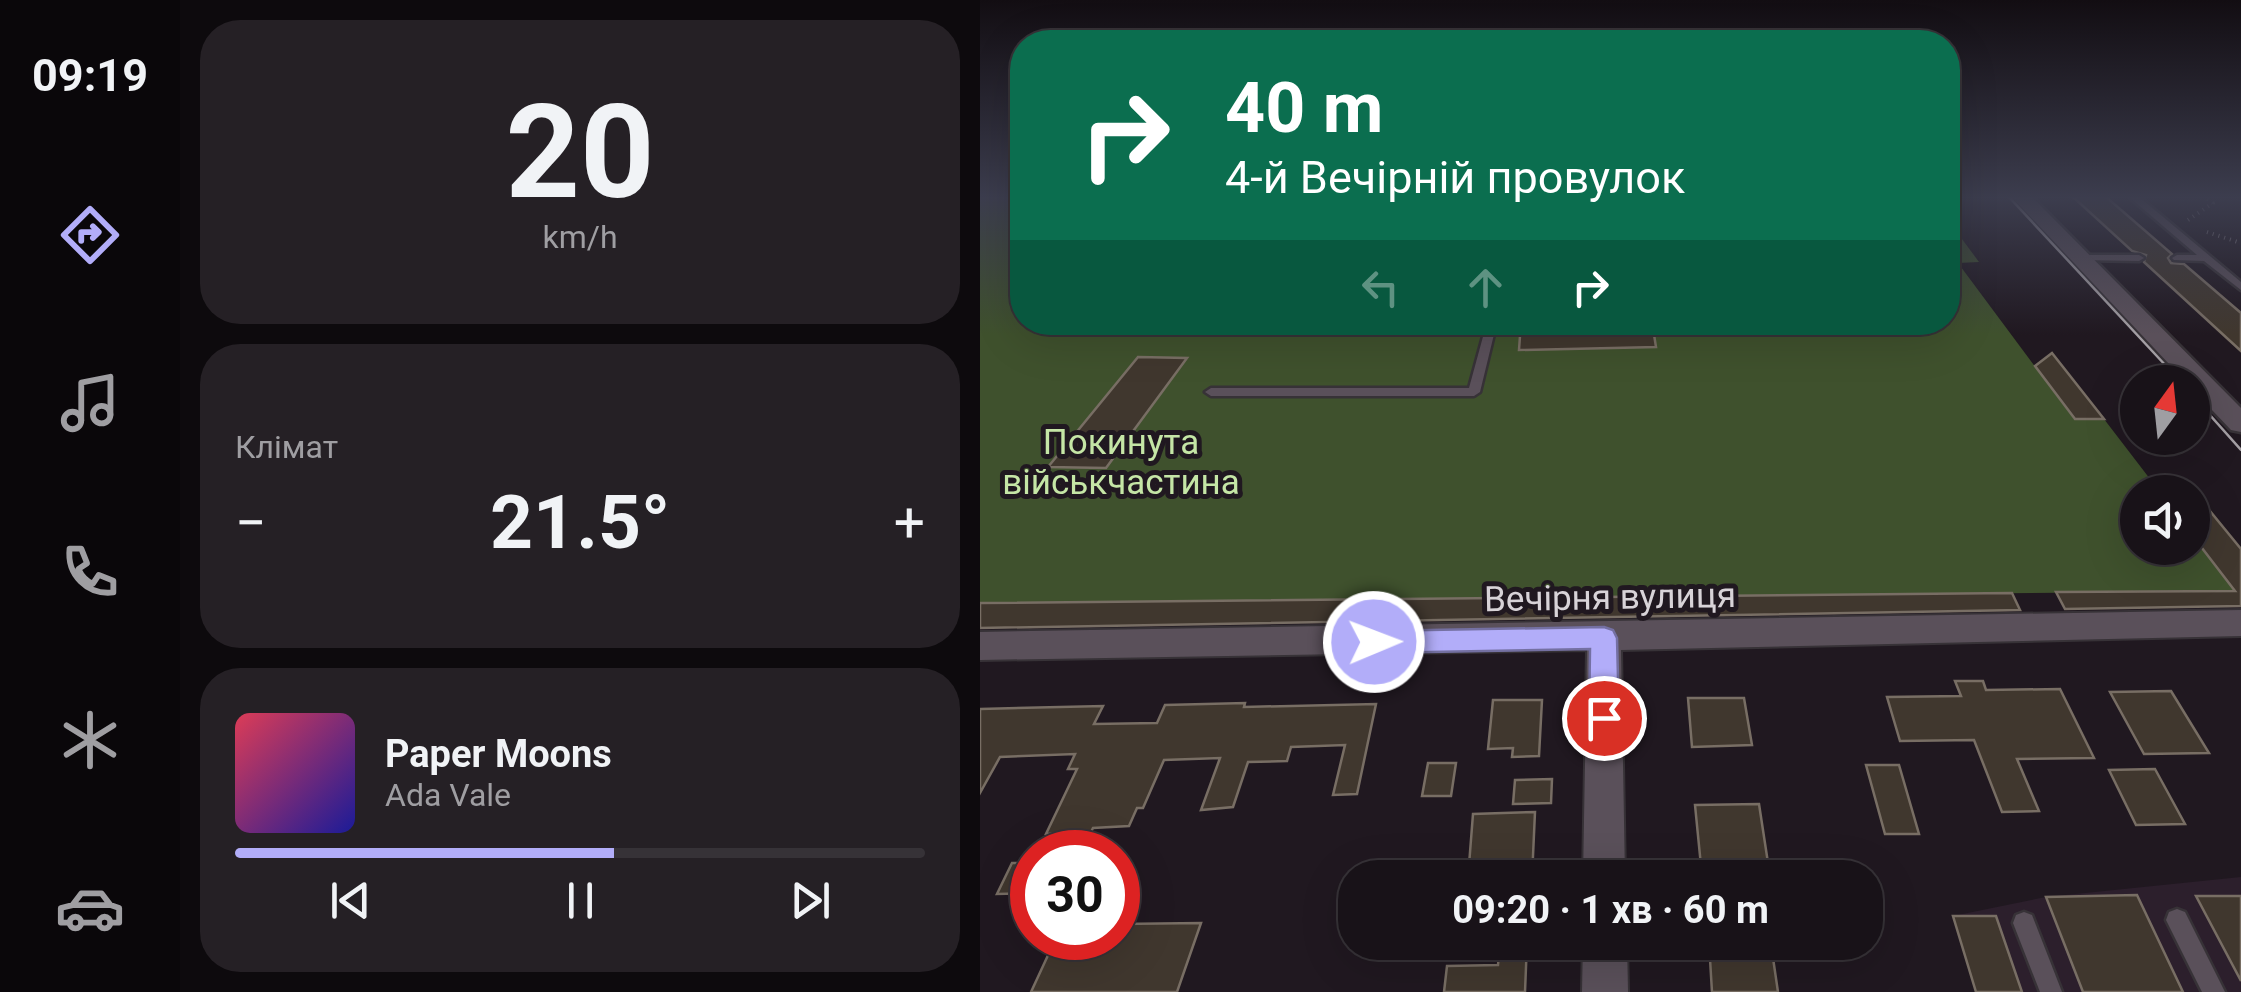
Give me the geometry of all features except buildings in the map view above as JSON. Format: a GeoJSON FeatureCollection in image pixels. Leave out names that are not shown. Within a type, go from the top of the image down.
{"type":"FeatureCollection","features":[{"type":"Feature","properties":{"kind":"street"},"geometry":{"type":"LineString","coordinates":[[2065,242],[2241,424]]}},
{"type":"Feature","properties":{"kind":"street","name":"Вечірня вулиця"},"geometry":{"type":"LineString","coordinates":[[980,646],[2241,624]]}},
{"type":"Feature","properties":{"kind":"street"},"geometry":{"type":"LineString","coordinates":[[1604,638],[1604,860]]}},
{"type":"Feature","properties":{"kind":"street"},"geometry":{"type":"LineString","coordinates":[[1604,960],[1605,992]]}},
{"type":"Feature","properties":{"kind":"lane"},"geometry":{"type":"LineString","coordinates":[[2187,242],[2241,287]]}},
{"type":"Feature","properties":{"kind":"lane"},"geometry":{"type":"LineString","coordinates":[[2080,258],[2139,258]]}},
{"type":"Feature","properties":{"kind":"lane"},"geometry":{"type":"LineString","coordinates":[[2177,258],[2205,258]]}},
{"type":"Feature","properties":{"kind":"lane"},"geometry":{"type":"LineString","coordinates":[[1211,392],[1474,392],[1489,335]]}},
{"type":"Feature","properties":{"kind":"lane"},"geometry":{"type":"LineString","coordinates":[[2177,920],[2214,992]]}},
{"type":"Feature","properties":{"kind":"lane"},"geometry":{"type":"LineString","coordinates":[[2024,923],[2051,992]]}},
{"type":"Feature","properties":{"kind":"shaded area"},"geometry":{"type":"Polygon","coordinates":[[[2241,877],[2241,992],[1976,992],[1953,916],[2046,897],[2241,877]]]}},
{"type":"Feature","properties":{"kind":"green space","name":"Покинута військчастина"},"geometry":{"type":"Polygon","coordinates":[[[980,242],[1010,242],[1010,335],[1960,335],[1960,266],[2074,419],[2104,419],[2120,440],[2120,455],[2132,455],[2147,475],[2120,475],[2120,565],[2210,565],[2210,558],[2235,591],[980,603],[980,242]]]}},
{"type":"Feature","properties":{"kind":"green space","name":"Покинута військчастина"},"geometry":{"type":"Polygon","coordinates":[[[1960,242],[1964,242],[1979,262],[1960,263],[1960,242]]]}},
{"type":"Feature","properties":{"kind":"tram line"},"geometry":{"type":"LineString","coordinates":[[2051,242],[2165,365]]}},
{"type":"Feature","properties":{"kind":"tram line"},"geometry":{"type":"LineString","coordinates":[[2210,415],[2241,450]]}},
{"type":"Feature","properties":{"kind":"route"},"geometry":{"type":"LineString","coordinates":[[1374,642],[1604,638],[1604,718]]}}]}
